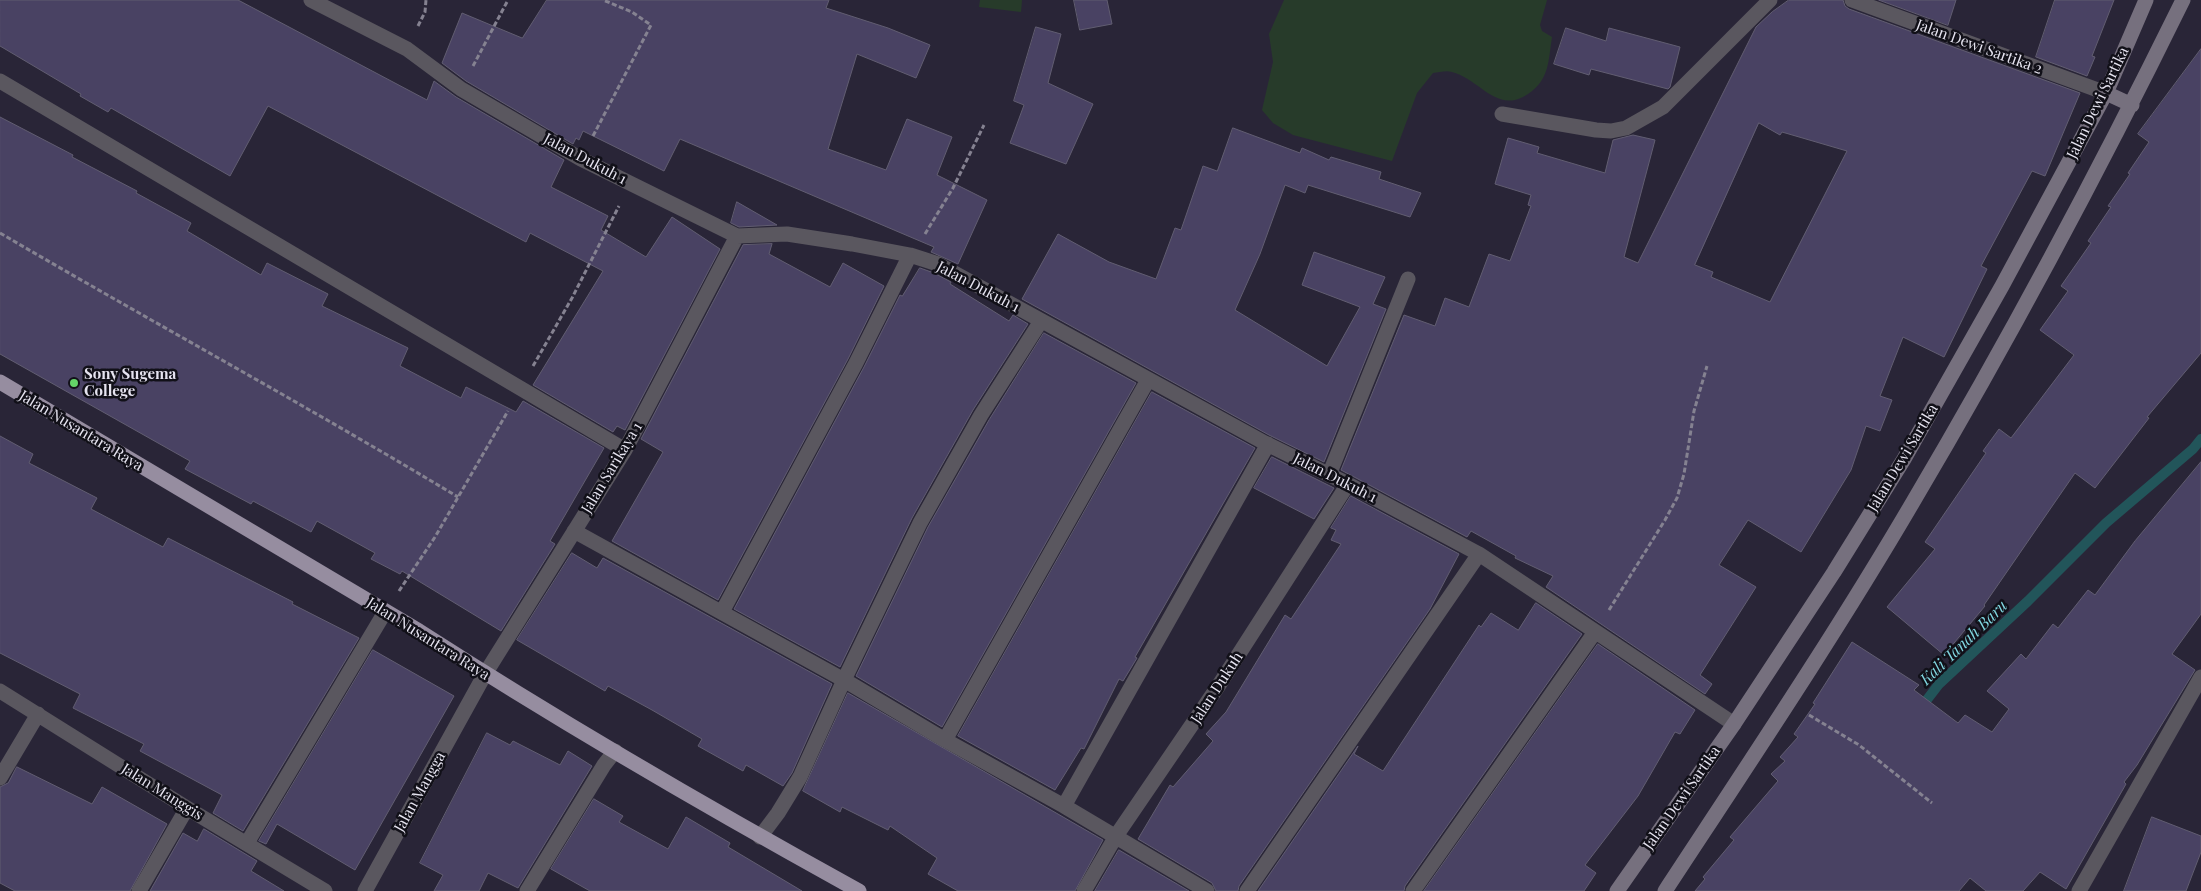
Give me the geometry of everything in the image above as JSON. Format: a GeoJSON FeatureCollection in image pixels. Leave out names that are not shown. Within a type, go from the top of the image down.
{"type":"FeatureCollection","features":[{"type":"Feature","properties":{"kind":"highway","name":"Jalan Nusantara Raya"},"geometry":{"type":"LineString","coordinates":[[0,382],[760,837],[859,891]]}},
{"type":"Feature","properties":{"kind":"main road","name":"Jalan Dewi Sartika"},"geometry":{"type":"LineString","coordinates":[[1617,891],[1734,724],[1834,572],[1904,459],[2002,286],[2106,93],[2146,0]]}},
{"type":"Feature","properties":{"kind":"main road","name":"Jalan Dewi Sartika"},"geometry":{"type":"LineString","coordinates":[[1665,891],[1789,702],[1912,504],[2028,303],[2132,105],[2183,0]]}},
{"type":"Feature","properties":{"kind":"main road"},"geometry":{"type":"LineString","coordinates":[[2106,93],[2132,105]]}},
{"type":"Feature","properties":{"kind":"street","name":"Jalan Dukuh 1"},"geometry":{"type":"LineString","coordinates":[[311,0],[407,49],[461,89],[581,159],[737,236],[788,234],[910,255],[938,264],[1148,380],[1479,554],[1734,724]]}},
{"type":"Feature","properties":{"kind":"street"},"geometry":{"type":"LineString","coordinates":[[1502,114],[1596,130],[1611,131],[1626,128],[1663,107],[1770,0]]}},
{"type":"Feature","properties":{"kind":"street","name":"Jalan Dewi Sartika 2"},"geometry":{"type":"LineString","coordinates":[[1852,0],[2106,93]]}},
{"type":"Feature","properties":{"kind":"street"},"geometry":{"type":"LineString","coordinates":[[0,81],[625,450]]}},
{"type":"Feature","properties":{"kind":"street","name":"Jalan Sarikaya 1"},"geometry":{"type":"LineString","coordinates":[[474,692],[625,450],[737,236]]}},
{"type":"Feature","properties":{"kind":"street"},"geometry":{"type":"LineString","coordinates":[[722,612],[856,363],[910,255]]}},
{"type":"Feature","properties":{"kind":"street"},"geometry":{"type":"LineString","coordinates":[[1329,474],[1408,279]]}},
{"type":"Feature","properties":{"kind":"street"},"geometry":{"type":"LineString","coordinates":[[760,837],[778,813],[800,777],[920,522],[981,415],[1041,321]]}},
{"type":"Feature","properties":{"kind":"street"},"geometry":{"type":"LineString","coordinates":[[946,740],[1148,380]]}},
{"type":"Feature","properties":{"kind":"street"},"geometry":{"type":"LineString","coordinates":[[1064,806],[1268,444]]}},
{"type":"Feature","properties":{"kind":"street","name":"Jalan Dukuh"},"geometry":{"type":"LineString","coordinates":[[1084,891],[1116,836],[1219,685],[1348,484]]}},
{"type":"Feature","properties":{"kind":"street"},"geometry":{"type":"LineString","coordinates":[[574,531],[844,680],[1116,836],[1207,891]]}},
{"type":"Feature","properties":{"kind":"street"},"geometry":{"type":"LineString","coordinates":[[1246,891],[1479,554]]}},
{"type":"Feature","properties":{"kind":"street"},"geometry":{"type":"LineString","coordinates":[[247,843],[385,612]]}},
{"type":"Feature","properties":{"kind":"street"},"geometry":{"type":"LineString","coordinates":[[1413,891],[1595,632]]}},
{"type":"Feature","properties":{"kind":"street"},"geometry":{"type":"LineString","coordinates":[[2079,891],[2201,677]]}},
{"type":"Feature","properties":{"kind":"street","name":"Jalan Manggis"},"geometry":{"type":"LineString","coordinates":[[0,691],[187,808],[326,891]]}},
{"type":"Feature","properties":{"kind":"street","name":"Jalan Mangga"},"geometry":{"type":"LineString","coordinates":[[365,891],[474,692]]}},
{"type":"Feature","properties":{"kind":"street"},"geometry":{"type":"LineString","coordinates":[[0,778],[38,714]]}},
{"type":"Feature","properties":{"kind":"street"},"geometry":{"type":"LineString","coordinates":[[527,891],[604,764],[615,751]]}},
{"type":"Feature","properties":{"kind":"street"},"geometry":{"type":"LineString","coordinates":[[139,891],[187,808]]}},
{"type":"Feature","properties":{"kind":"path"},"geometry":{"type":"LineString","coordinates":[[461,89],[508,0]]}},
{"type":"Feature","properties":{"kind":"path"},"geometry":{"type":"LineString","coordinates":[[581,159],[651,25],[632,12],[603,0]]}},
{"type":"Feature","properties":{"kind":"path"},"geometry":{"type":"LineString","coordinates":[[910,255],[926,234],[953,188],[984,125]]}},
{"type":"Feature","properties":{"kind":"path"},"geometry":{"type":"LineString","coordinates":[[385,612],[415,568],[521,388],[572,298],[631,184]]}},
{"type":"Feature","properties":{"kind":"path"},"geometry":{"type":"LineString","coordinates":[[0,233],[176,335],[334,422],[458,497]]}},
{"type":"Feature","properties":{"kind":"path"},"geometry":{"type":"LineString","coordinates":[[1595,632],[1666,520],[1677,498],[1684,474],[1694,411],[1707,366]]}},
{"type":"Feature","properties":{"kind":"path"},"geometry":{"type":"LineString","coordinates":[[1789,702],[1859,745],[1932,803]]}},
{"type":"Feature","properties":{"kind":"green space"},"geometry":{"type":"Polygon","coordinates":[[[980,0],[1022,0],[1021,12],[979,7],[980,0]]]}},
{"type":"Feature","properties":{"kind":"green space"},"geometry":{"type":"Polygon","coordinates":[[[1284,0],[1547,0],[1540,25],[1542,31],[1552,37],[1547,69],[1540,82],[1528,94],[1517,99],[1507,100],[1489,94],[1471,81],[1452,72],[1433,73],[1417,93],[1392,161],[1293,135],[1273,123],[1262,110],[1273,62],[1269,34],[1284,0]]]}},
{"type":"Feature","properties":{"kind":"building"},"geometry":{"type":"Polygon","coordinates":[[[0,0],[238,0],[427,100],[434,81],[456,97],[564,160],[551,187],[608,216],[601,230],[646,257],[672,217],[720,249],[625,430],[617,426],[613,432],[533,385],[603,271],[530,233],[526,242],[268,106],[230,176],[111,108],[108,112],[0,46],[0,0]]]}},
{"type":"Feature","properties":{"kind":"building"},"geometry":{"type":"Polygon","coordinates":[[[547,0],[829,0],[826,8],[888,28],[930,45],[916,78],[857,54],[828,149],[886,170],[907,119],[952,137],[937,175],[987,200],[958,264],[931,252],[934,247],[680,139],[664,171],[583,131],[579,140],[576,138],[573,144],[466,81],[442,63],[462,13],[522,38],[547,0]]]}},
{"type":"Feature","properties":{"kind":"building"},"geometry":{"type":"Polygon","coordinates":[[[1074,0],[1107,0],[1112,24],[1080,30],[1074,0]]]}},
{"type":"Feature","properties":{"kind":"building"},"geometry":{"type":"Polygon","coordinates":[[[1789,0],[1843,0],[1845,6],[1849,9],[2080,93],[2045,176],[2032,171],[1981,266],[1987,269],[1944,357],[1903,337],[1880,396],[1892,400],[1880,431],[1866,426],[1851,470],[1801,552],[1748,520],[1719,565],[1756,587],[1700,675],[1712,684],[1705,694],[1546,587],[1553,576],[1515,558],[1516,556],[1471,531],[1467,537],[1341,470],[1404,315],[1435,326],[1445,298],[1469,307],[1489,254],[1510,261],[1531,206],[1528,205],[1531,195],[1495,184],[1508,138],[1539,147],[1537,153],[1605,173],[1613,140],[1633,135],[1655,140],[1624,257],[1638,263],[1756,27],[1789,0]],[[1759,123],[1695,265],[1713,272],[1711,277],[1770,302],[1847,151],[1782,132],[1780,135],[1759,123]]]}},
{"type":"Feature","properties":{"kind":"building"},"geometry":{"type":"Polygon","coordinates":[[[1879,0],[1956,0],[1948,25],[1879,0]]]}},
{"type":"Feature","properties":{"kind":"building"},"geometry":{"type":"Polygon","coordinates":[[[2055,0],[2114,0],[2092,56],[2095,57],[2087,76],[2036,57],[2055,0]]]}},
{"type":"Feature","properties":{"kind":"building"},"geometry":{"type":"Polygon","coordinates":[[[1036,27],[1061,34],[1048,83],[1093,104],[1066,164],[1010,143],[1024,105],[1014,101],[1036,27]]]}},
{"type":"Feature","properties":{"kind":"building"},"geometry":{"type":"Polygon","coordinates":[[[1566,28],[1606,41],[1609,28],[1680,47],[1670,87],[1668,89],[1591,69],[1589,75],[1554,64],[1566,28]]]}},
{"type":"Feature","properties":{"kind":"building"},"geometry":{"type":"Polygon","coordinates":[[[2201,49],[2201,353],[2147,417],[2149,418],[2095,488],[2075,473],[1985,606],[1944,655],[1887,607],[1935,549],[1925,542],[1986,453],[1983,451],[1999,429],[2011,438],[2074,355],[2040,330],[2068,291],[2061,286],[2091,243],[2088,241],[2111,207],[2108,206],[2149,142],[2138,134],[2201,49]]]}},
{"type":"Feature","properties":{"kind":"building"},"geometry":{"type":"Polygon","coordinates":[[[0,117],[73,155],[72,157],[137,191],[136,193],[191,223],[187,231],[261,275],[267,263],[328,294],[322,306],[408,348],[400,366],[461,398],[466,387],[516,412],[523,401],[604,448],[550,541],[555,544],[501,631],[402,571],[400,574],[371,559],[375,553],[317,521],[311,532],[253,501],[251,504],[185,469],[190,461],[0,354],[0,117]]]}},
{"type":"Feature","properties":{"kind":"building"},"geometry":{"type":"Polygon","coordinates":[[[1233,128],[1300,153],[1302,148],[1329,160],[1331,157],[1381,172],[1379,179],[1421,193],[1410,217],[1308,185],[1305,193],[1285,185],[1260,254],[1235,310],[1327,366],[1360,307],[1302,285],[1314,252],[1385,277],[1373,304],[1386,309],[1324,462],[1269,435],[1022,299],[1058,234],[1109,262],[1156,279],[1175,228],[1181,230],[1203,166],[1217,171],[1233,128]]]}},
{"type":"Feature","properties":{"kind":"building"},"geometry":{"type":"Polygon","coordinates":[[[737,202],[777,225],[739,227],[731,223],[737,202]]]}},
{"type":"Feature","properties":{"kind":"building"},"geometry":{"type":"Polygon","coordinates":[[[772,244],[769,254],[830,287],[843,263],[884,286],[848,359],[718,600],[612,541],[663,452],[641,439],[743,245],[772,244]]]}},
{"type":"Feature","properties":{"kind":"building"},"geometry":{"type":"Polygon","coordinates":[[[920,268],[951,282],[950,284],[1009,321],[1013,315],[1028,324],[973,410],[912,518],[840,667],[734,609],[864,367],[900,295],[902,296],[920,268]]]}},
{"type":"Feature","properties":{"kind":"building"},"geometry":{"type":"Polygon","coordinates":[[[1044,333],[1136,383],[942,727],[856,676],[928,527],[989,420],[1044,333]]]}},
{"type":"Feature","properties":{"kind":"building"},"geometry":{"type":"Polygon","coordinates":[[[1152,392],[1255,448],[1135,657],[1137,658],[1123,681],[1119,679],[1084,749],[1081,748],[1055,790],[958,736],[1152,392]]]}},
{"type":"Feature","properties":{"kind":"building"},"geometry":{"type":"Polygon","coordinates":[[[0,436],[33,454],[29,463],[97,498],[91,509],[163,547],[168,538],[359,638],[243,831],[213,813],[222,795],[140,751],[144,744],[73,708],[80,694],[0,653],[0,436]]]}},
{"type":"Feature","properties":{"kind":"building"},"geometry":{"type":"Polygon","coordinates":[[[1272,457],[1334,488],[1314,519],[1254,488],[1272,457]]]}},
{"type":"Feature","properties":{"kind":"building"},"geometry":{"type":"Polygon","coordinates":[[[2201,462],[2201,614],[2172,654],[2195,670],[2137,765],[2124,782],[2126,784],[2066,889],[2040,872],[2023,891],[1986,891],[1970,878],[1959,891],[1695,891],[1705,879],[1703,877],[1734,840],[1730,837],[1778,781],[1771,774],[1785,761],[1780,757],[1798,737],[1794,734],[1815,704],[1813,703],[1852,642],[1919,685],[1914,690],[1958,723],[1965,715],[1992,732],[2009,709],[1987,691],[2021,654],[2026,659],[2053,624],[2058,628],[2088,590],[2095,595],[2135,541],[2201,462]]]}},
{"type":"Feature","properties":{"kind":"building"},"geometry":{"type":"Polygon","coordinates":[[[1351,496],[1459,554],[1430,609],[1239,886],[1238,891],[1216,891],[1212,883],[1138,839],[1170,785],[1173,787],[1213,741],[1206,734],[1226,712],[1285,615],[1291,619],[1341,544],[1331,540],[1336,530],[1331,528],[1351,496]]]}},
{"type":"Feature","properties":{"kind":"building"},"geometry":{"type":"Polygon","coordinates":[[[572,553],[597,568],[603,558],[832,684],[792,773],[783,786],[746,765],[743,771],[698,746],[702,739],[652,710],[608,686],[605,691],[517,640],[572,553]]]}},
{"type":"Feature","properties":{"kind":"building"},"geometry":{"type":"Polygon","coordinates":[[[1536,603],[1582,634],[1405,886],[1404,891],[1258,891],[1358,746],[1354,754],[1383,771],[1479,625],[1481,627],[1491,613],[1518,630],[1536,603]]]}},
{"type":"Feature","properties":{"kind":"building"},"geometry":{"type":"Polygon","coordinates":[[[1598,644],[1695,710],[1680,734],[1675,732],[1638,796],[1585,865],[1596,873],[1584,891],[1424,891],[1598,644]]]}},
{"type":"Feature","properties":{"kind":"building"},"geometry":{"type":"Polygon","coordinates":[[[373,650],[454,696],[355,870],[277,824],[266,844],[259,841],[373,650]]]}},
{"type":"Feature","properties":{"kind":"building"},"geometry":{"type":"Polygon","coordinates":[[[848,693],[1103,840],[1075,891],[958,891],[928,874],[937,858],[890,826],[888,830],[842,807],[840,812],[803,791],[848,693]]]}},
{"type":"Feature","properties":{"kind":"building"},"geometry":{"type":"Polygon","coordinates":[[[487,733],[510,745],[513,741],[560,765],[568,751],[592,766],[518,888],[488,873],[479,891],[434,891],[443,875],[420,863],[487,733]]]}},
{"type":"Feature","properties":{"kind":"building"},"geometry":{"type":"Polygon","coordinates":[[[17,767],[92,804],[102,787],[167,824],[130,891],[15,891],[0,883],[0,787],[8,783],[17,767]]]}},
{"type":"Feature","properties":{"kind":"building"},"geometry":{"type":"Polygon","coordinates":[[[594,799],[623,816],[619,822],[668,849],[686,817],[730,843],[728,847],[802,891],[590,891],[551,869],[594,799]]]}},
{"type":"Feature","properties":{"kind":"building"},"geometry":{"type":"Polygon","coordinates":[[[2152,817],[2201,836],[2201,852],[2186,891],[2124,891],[2152,817]]]}},
{"type":"Feature","properties":{"kind":"building"},"geometry":{"type":"Polygon","coordinates":[[[204,829],[257,861],[251,871],[284,891],[150,891],[183,833],[197,841],[204,829]]]}},
{"type":"Feature","properties":{"kind":"building"},"geometry":{"type":"Polygon","coordinates":[[[1119,850],[1189,891],[1095,891],[1119,850]]]}},
{"type":"Feature","properties":{"kind":"waterway","name":"Kali Tanah Baru"},"geometry":{"type":"LineString","coordinates":[[1919,710],[1939,684],[2028,601],[2106,523],[2193,449],[2201,439]]}},
{"type":"Feature","properties":{"kind":"place","name":"Sony Sugema College"},"geometry":{"type":"Point","coordinates":[74,383]}}]}
